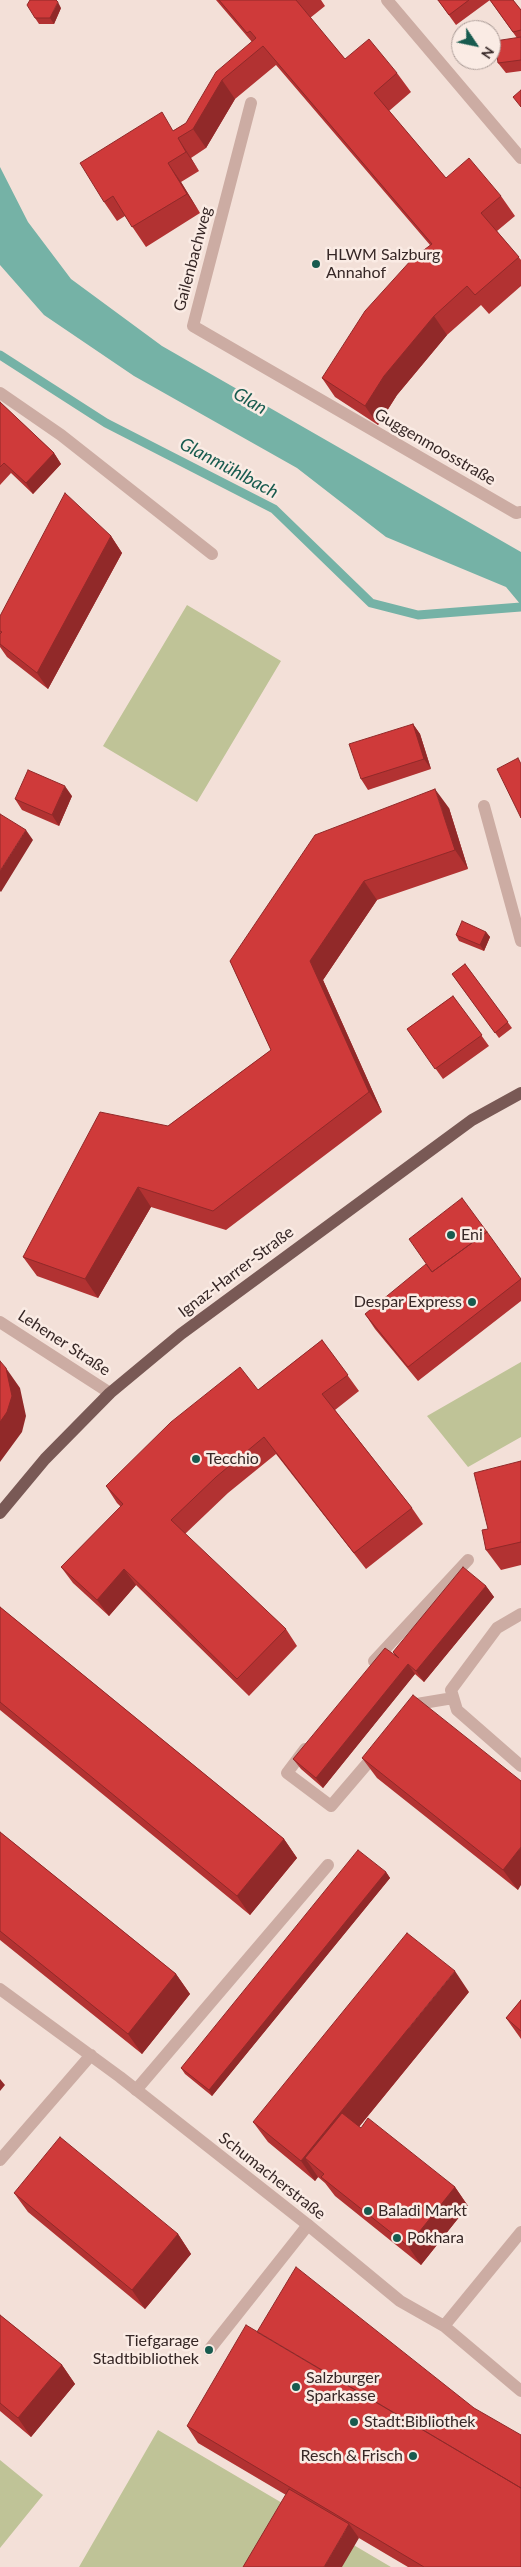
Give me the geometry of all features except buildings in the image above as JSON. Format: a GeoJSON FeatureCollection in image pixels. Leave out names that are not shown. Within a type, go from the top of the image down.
{"type":"FeatureCollection","features":[{"type":"Feature","properties":{"kind":"main road","name":"Ignaz-Harrer-Straße"},"geometry":{"type":"LineString","coordinates":[[0,1513],[45,1459],[110,1393],[181,1334],[472,1120],[521,1093]]}},
{"type":"Feature","properties":{"kind":"street"},"geometry":{"type":"LineString","coordinates":[[387,0],[521,158]]}},
{"type":"Feature","properties":{"kind":"street","name":"Gailenbachweg"},"geometry":{"type":"LineString","coordinates":[[251,103],[193,326],[359,422]]}},
{"type":"Feature","properties":{"kind":"street"},"geometry":{"type":"LineString","coordinates":[[0,393],[62,435],[212,554]]}},
{"type":"Feature","properties":{"kind":"street","name":"Guggenmoosstraße"},"geometry":{"type":"LineString","coordinates":[[359,422],[516,513],[521,512]]}},
{"type":"Feature","properties":{"kind":"street"},"geometry":{"type":"LineString","coordinates":[[484,806],[521,941]]}},
{"type":"Feature","properties":{"kind":"street","name":"Lehener Straße"},"geometry":{"type":"LineString","coordinates":[[0,1322],[110,1393]]}},
{"type":"Feature","properties":{"kind":"street"},"geometry":{"type":"LineString","coordinates":[[369,1668],[386,1646],[468,1560]]}},
{"type":"Feature","properties":{"kind":"street"},"geometry":{"type":"LineString","coordinates":[[521,1614],[497,1628],[451,1690],[456,1710],[521,1766]]}},
{"type":"Feature","properties":{"kind":"street"},"geometry":{"type":"LineString","coordinates":[[399,1726],[417,1704],[453,1698]]}},
{"type":"Feature","properties":{"kind":"street"},"geometry":{"type":"LineString","coordinates":[[316,1735],[286,1773],[331,1806],[387,1740]]}},
{"type":"Feature","properties":{"kind":"street"},"geometry":{"type":"LineString","coordinates":[[136,2090],[328,1865]]}},
{"type":"Feature","properties":{"kind":"street","name":"Schumacherstraße"},"geometry":{"type":"LineString","coordinates":[[0,1989],[136,2090],[308,2225],[400,2301],[444,2326],[521,2391]]}},
{"type":"Feature","properties":{"kind":"street"},"geometry":{"type":"LineString","coordinates":[[0,2160],[91,2055]]}},
{"type":"Feature","properties":{"kind":"street"},"geometry":{"type":"LineString","coordinates":[[209,2350],[308,2225]]}},
{"type":"Feature","properties":{"kind":"street"},"geometry":{"type":"LineString","coordinates":[[444,2326],[521,2232]]}},
{"type":"Feature","properties":{"kind":"green space"},"geometry":{"type":"Polygon","coordinates":[[[187,605],[281,661],[197,802],[103,746],[187,605]]]}},
{"type":"Feature","properties":{"kind":"green space"},"geometry":{"type":"Polygon","coordinates":[[[521,1362],[521,1437],[468,1467],[427,1416],[521,1362]]]}},
{"type":"Feature","properties":{"kind":"green space"},"geometry":{"type":"Polygon","coordinates":[[[158,2430],[391,2567],[79,2567],[158,2430]]]}},
{"type":"Feature","properties":{"kind":"green space"},"geometry":{"type":"Polygon","coordinates":[[[0,2460],[43,2495],[0,2548],[0,2460]]]}},
{"type":"Feature","properties":{"kind":"water","name":"Glan"},"geometry":{"type":"Polygon","coordinates":[[[0,167],[28,222],[71,279],[162,346],[521,552],[521,605],[506,587],[386,537],[297,468],[134,376],[44,315],[0,265],[0,167]]]}},
{"type":"Feature","properties":{"kind":"waterway","name":"Glanmühlbach"},"geometry":{"type":"LineString","coordinates":[[0,355],[106,423],[274,509],[371,603],[418,615],[521,607]]}},
{"type":"Feature","properties":{"kind":"place","name":"HLWM Salzburg Annahof"},"geometry":{"type":"Point","coordinates":[316,264]}},
{"type":"Feature","properties":{"kind":"place","name":"Eni"},"geometry":{"type":"Point","coordinates":[451,1235]}},
{"type":"Feature","properties":{"kind":"place","name":"Despar Express"},"geometry":{"type":"Point","coordinates":[472,1302]}},
{"type":"Feature","properties":{"kind":"place","name":"Tecchio"},"geometry":{"type":"Point","coordinates":[196,1459]}},
{"type":"Feature","properties":{"kind":"place","name":"Baladi Markt"},"geometry":{"type":"Point","coordinates":[368,2211]}},
{"type":"Feature","properties":{"kind":"place","name":"Pokhara"},"geometry":{"type":"Point","coordinates":[397,2238]}},
{"type":"Feature","properties":{"kind":"place","name":"Tiefgarage Stadtbibliothek"},"geometry":{"type":"Point","coordinates":[209,2350]}},
{"type":"Feature","properties":{"kind":"place","name":"Salzburger Sparkasse"},"geometry":{"type":"Point","coordinates":[296,2387]}},
{"type":"Feature","properties":{"kind":"place","name":"Stadt:Bibliothek"},"geometry":{"type":"Point","coordinates":[354,2422]}},
{"type":"Feature","properties":{"kind":"place","name":"Resch & Frisch"},"geometry":{"type":"Point","coordinates":[413,2456]}}]}
